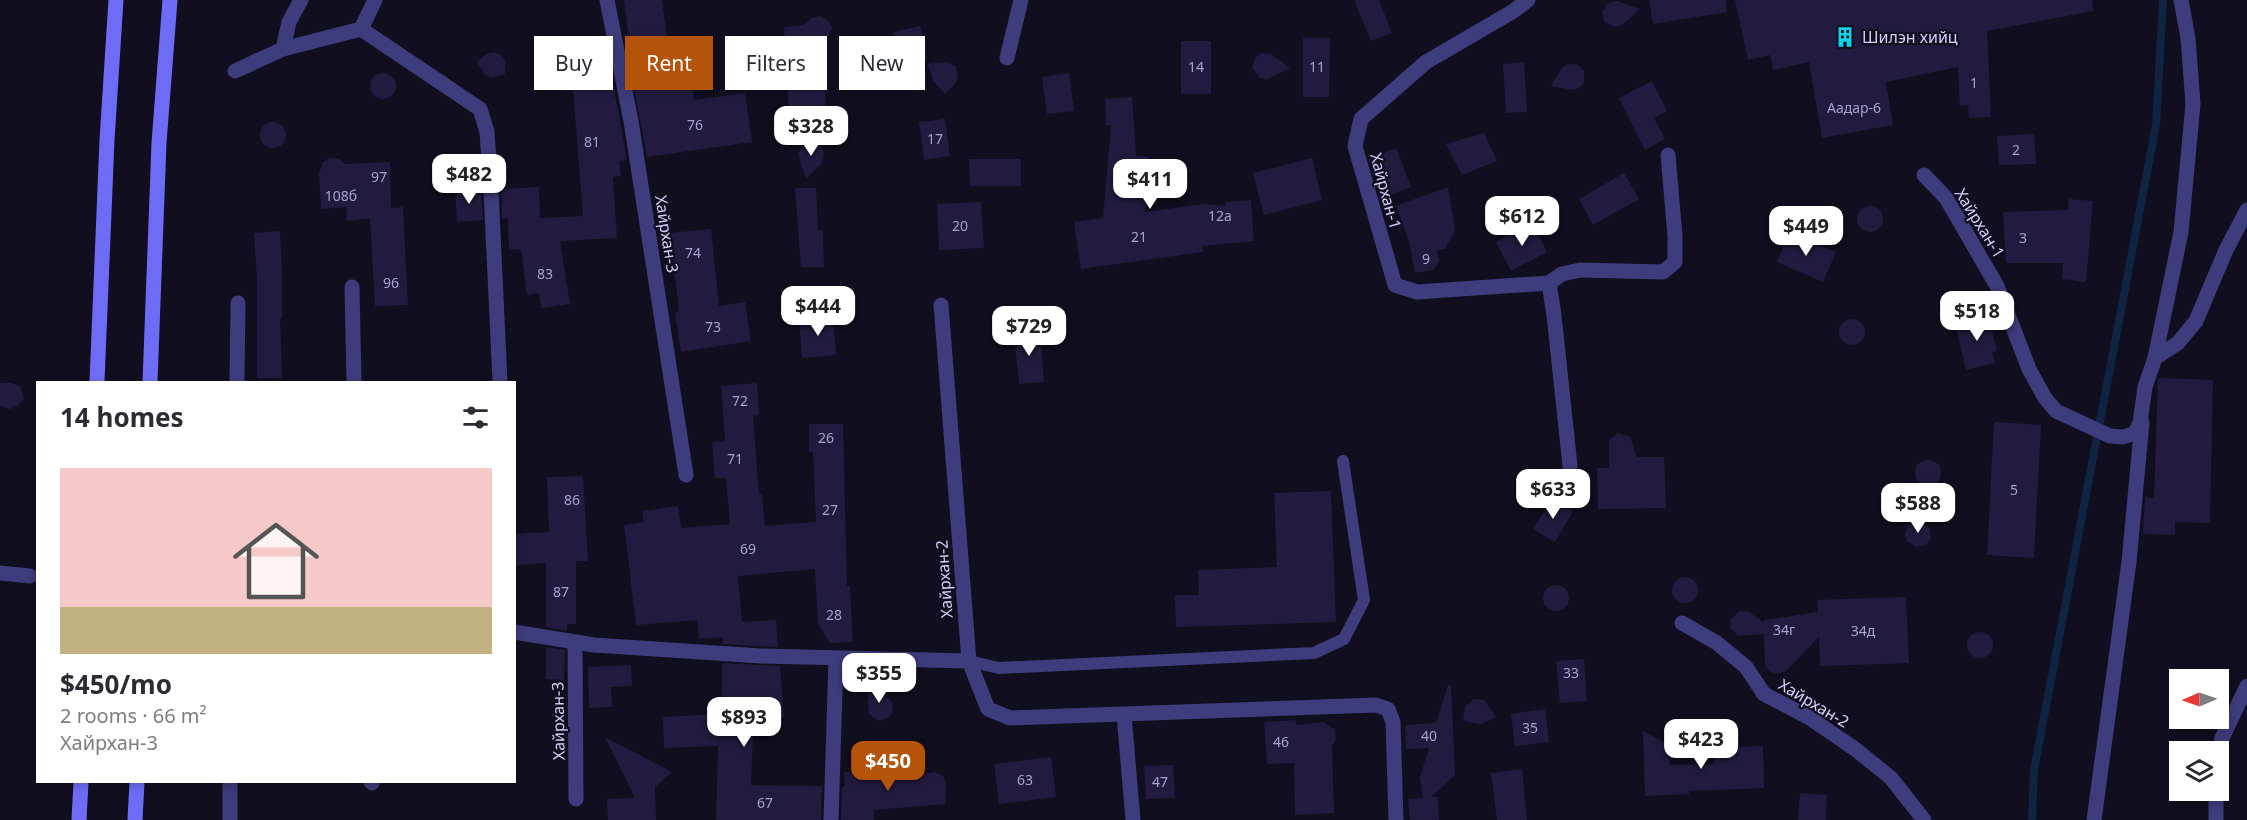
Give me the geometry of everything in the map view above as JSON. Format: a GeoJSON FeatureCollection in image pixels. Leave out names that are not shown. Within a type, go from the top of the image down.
{"type":"FeatureCollection","features":[{"type":"Feature","properties":{"kind":"main road"},"geometry":{"type":"LineString","coordinates":[[97,381],[107,140],[116,0]]}},
{"type":"Feature","properties":{"kind":"main road"},"geometry":{"type":"LineString","coordinates":[[150,381],[159,143],[170,0]]}},
{"type":"Feature","properties":{"kind":"main road"},"geometry":{"type":"LineString","coordinates":[[79,820],[81,783]]}},
{"type":"Feature","properties":{"kind":"main road"},"geometry":{"type":"LineString","coordinates":[[135,820],[136,783]]}},
{"type":"Feature","properties":{"kind":"street"},"geometry":{"type":"LineString","coordinates":[[282,49],[289,22],[301,0]]}},
{"type":"Feature","properties":{"kind":"street"},"geometry":{"type":"LineString","coordinates":[[235,72],[282,49],[361,28],[375,0]]}},
{"type":"Feature","properties":{"kind":"street","name":"Хайрхан-3"},"geometry":{"type":"LineString","coordinates":[[607,0],[632,121],[686,474]]}},
{"type":"Feature","properties":{"kind":"street"},"geometry":{"type":"LineString","coordinates":[[1007,58],[1021,0]]}},
{"type":"Feature","properties":{"kind":"street","name":"Хайрхан-1"},"geometry":{"type":"LineString","coordinates":[[1528,0],[1512,12],[1426,62],[1361,119],[1355,146],[1395,285],[1417,292],[1549,283],[1562,274],[1580,270],[1663,272],[1675,262],[1668,155]]}},
{"type":"Feature","properties":{"kind":"street"},"geometry":{"type":"LineString","coordinates":[[2094,820],[2129,562],[2145,387],[2155,358],[2181,232],[2193,104],[2188,38],[2181,0]]}},
{"type":"Feature","properties":{"kind":"street"},"geometry":{"type":"LineString","coordinates":[[361,28],[480,109],[487,132],[500,381]]}},
{"type":"Feature","properties":{"kind":"street","name":"Хайрхан-1"},"geometry":{"type":"LineString","coordinates":[[1924,175],[1946,198],[1997,286],[2029,369],[2045,398],[2056,411],[2110,436],[2123,437],[2135,433],[2140,423],[2145,387]]}},
{"type":"Feature","properties":{"kind":"street"},"geometry":{"type":"LineString","coordinates":[[2155,358],[2178,343],[2196,321],[2226,250],[2247,210]]}},
{"type":"Feature","properties":{"kind":"street"},"geometry":{"type":"LineString","coordinates":[[1549,283],[1570,466]]}},
{"type":"Feature","properties":{"kind":"street"},"geometry":{"type":"LineString","coordinates":[[352,286],[354,381]]}},
{"type":"Feature","properties":{"kind":"street"},"geometry":{"type":"LineString","coordinates":[[237,381],[238,303]]}},
{"type":"Feature","properties":{"kind":"street","name":"Хайрхан-2"},"geometry":{"type":"LineString","coordinates":[[941,306],[969,662],[988,709],[1010,718],[1376,705],[1388,709],[1393,722],[1396,820]]}},
{"type":"Feature","properties":{"kind":"street"},"geometry":{"type":"LineString","coordinates":[[0,573],[30,576]]}},
{"type":"Feature","properties":{"kind":"street","name":"Хайрхан-2"},"geometry":{"type":"LineString","coordinates":[[1682,623],[1717,643],[1746,667],[1764,694],[1810,718],[1855,749],[1891,778],[1923,820]]}},
{"type":"Feature","properties":{"kind":"street"},"geometry":{"type":"LineString","coordinates":[[516,632],[575,642],[761,656],[969,662]]}},
{"type":"Feature","properties":{"kind":"street","name":"Хайрхан-3"},"geometry":{"type":"LineString","coordinates":[[575,642],[576,799]]}},
{"type":"Feature","properties":{"kind":"street"},"geometry":{"type":"LineString","coordinates":[[831,820],[836,659]]}},
{"type":"Feature","properties":{"kind":"street"},"geometry":{"type":"LineString","coordinates":[[2222,741],[2247,686]]}},
{"type":"Feature","properties":{"kind":"street"},"geometry":{"type":"LineString","coordinates":[[1124,715],[1133,820]]}},
{"type":"Feature","properties":{"kind":"street"},"geometry":{"type":"LineString","coordinates":[[230,783],[230,820]]}},
{"type":"Feature","properties":{"kind":"street"},"geometry":{"type":"LineString","coordinates":[[2216,801],[2216,820]]}},
{"type":"Feature","properties":{"kind":"lane"},"geometry":{"type":"LineString","coordinates":[[969,662],[999,668],[1314,653],[1344,639],[1364,600],[1343,461]]}},
{"type":"Feature","properties":{"kind":"building"},"geometry":{"type":"Polygon","coordinates":[[[624,0],[662,0],[667,36],[628,36],[624,0]]]}},
{"type":"Feature","properties":{"kind":"building"},"geometry":{"type":"Polygon","coordinates":[[[1354,0],[1379,0],[1392,33],[1371,41],[1354,0]]]}},
{"type":"Feature","properties":{"kind":"building"},"geometry":{"type":"Polygon","coordinates":[[[1649,0],[1726,0],[1727,12],[1653,24],[1649,0]]]}},
{"type":"Feature","properties":{"kind":"building"},"geometry":{"type":"Polygon","coordinates":[[[1735,0],[2092,0],[2093,11],[1987,31],[1991,117],[1969,118],[1968,105],[1960,106],[1958,67],[1886,82],[1893,125],[1822,138],[1809,62],[1773,70],[1770,55],[1748,60],[1735,0]]]}},
{"type":"Feature","properties":{"kind":"building"},"geometry":{"type":"Polygon","coordinates":[[[1617,1],[1640,9],[1622,25],[1614,27],[1604,21],[1602,13],[1608,3],[1617,1]]]}},
{"type":"Feature","properties":{"kind":"building"},"geometry":{"type":"Polygon","coordinates":[[[820,16],[828,20],[832,28],[827,38],[827,36],[785,36],[784,27],[804,25],[811,18],[820,16]]]}},
{"type":"Feature","properties":{"kind":"building"},"geometry":{"type":"Polygon","coordinates":[[[920,26],[922,36],[894,36],[893,32],[920,26]]]}},
{"type":"Feature","properties":{"kind":"building"},"geometry":{"type":"Polygon","coordinates":[[[1303,38],[1330,38],[1329,97],[1303,97],[1303,38]]]}},
{"type":"Feature","properties":{"kind":"building"},"geometry":{"type":"Polygon","coordinates":[[[1181,41],[1211,41],[1211,94],[1181,94],[1181,41]]]}},
{"type":"Feature","properties":{"kind":"building"},"geometry":{"type":"Polygon","coordinates":[[[494,52],[505,60],[505,74],[492,78],[485,75],[477,62],[486,54],[494,52]]]}},
{"type":"Feature","properties":{"kind":"building"},"geometry":{"type":"Polygon","coordinates":[[[1262,53],[1271,54],[1290,68],[1268,79],[1260,78],[1252,68],[1255,58],[1262,53]]]}},
{"type":"Feature","properties":{"kind":"building"},"geometry":{"type":"Polygon","coordinates":[[[947,62],[955,66],[958,75],[956,83],[945,94],[934,82],[927,64],[947,62]]]}},
{"type":"Feature","properties":{"kind":"building"},"geometry":{"type":"Polygon","coordinates":[[[1524,62],[1527,112],[1506,113],[1503,64],[1524,62]]]}},
{"type":"Feature","properties":{"kind":"building"},"geometry":{"type":"Polygon","coordinates":[[[1569,64],[1578,65],[1584,71],[1584,83],[1579,88],[1571,90],[1551,86],[1562,68],[1569,64]]]}},
{"type":"Feature","properties":{"kind":"building"},"geometry":{"type":"Polygon","coordinates":[[[383,73],[392,77],[396,86],[392,95],[383,99],[374,95],[370,86],[374,77],[383,73]]]}},
{"type":"Feature","properties":{"kind":"building"},"geometry":{"type":"Polygon","coordinates":[[[1069,73],[1074,111],[1047,114],[1042,77],[1069,73]]]}},
{"type":"Feature","properties":{"kind":"building"},"geometry":{"type":"Polygon","coordinates":[[[1652,81],[1667,111],[1654,118],[1665,139],[1645,150],[1619,98],[1652,81]]]}},
{"type":"Feature","properties":{"kind":"building"},"geometry":{"type":"Polygon","coordinates":[[[613,84],[627,160],[619,161],[621,176],[613,177],[617,238],[560,241],[570,304],[541,308],[539,293],[527,295],[521,249],[509,250],[508,218],[502,219],[501,189],[539,187],[540,218],[583,216],[573,90],[613,90],[613,84]]]}},
{"type":"Feature","properties":{"kind":"building"},"geometry":{"type":"Polygon","coordinates":[[[635,90],[693,90],[694,100],[745,93],[752,142],[647,157],[635,90]]]}},
{"type":"Feature","properties":{"kind":"building"},"geometry":{"type":"Polygon","coordinates":[[[788,90],[825,90],[826,108],[789,110],[788,90]]]}},
{"type":"Feature","properties":{"kind":"building"},"geometry":{"type":"Polygon","coordinates":[[[1132,97],[1136,156],[1149,157],[1145,212],[1204,204],[1225,206],[1226,202],[1251,200],[1254,241],[1202,246],[1203,252],[1081,269],[1074,222],[1103,218],[1111,125],[1106,125],[1105,99],[1132,97]]]}},
{"type":"Feature","properties":{"kind":"building"},"geometry":{"type":"Polygon","coordinates":[[[945,119],[950,156],[924,160],[919,122],[945,119]]]}},
{"type":"Feature","properties":{"kind":"building"},"geometry":{"type":"Polygon","coordinates":[[[273,122],[282,126],[286,135],[282,144],[273,148],[264,144],[260,135],[264,126],[273,122]]]}},
{"type":"Feature","properties":{"kind":"building"},"geometry":{"type":"Polygon","coordinates":[[[1484,133],[1497,161],[1462,175],[1446,144],[1484,133]]]}},
{"type":"Feature","properties":{"kind":"building"},"geometry":{"type":"Polygon","coordinates":[[[2034,134],[2036,164],[1999,165],[1997,136],[2034,134]]]}},
{"type":"Feature","properties":{"kind":"building"},"geometry":{"type":"Polygon","coordinates":[[[810,139],[821,146],[824,154],[822,163],[806,179],[798,154],[801,147],[810,139]]]}},
{"type":"Feature","properties":{"kind":"building"},"geometry":{"type":"Polygon","coordinates":[[[1396,148],[1411,187],[1382,198],[1369,159],[1396,148]]]}},
{"type":"Feature","properties":{"kind":"building"},"geometry":{"type":"Polygon","coordinates":[[[330,158],[339,159],[345,164],[390,162],[391,208],[403,207],[408,305],[375,306],[370,218],[347,221],[346,207],[321,209],[319,174],[323,162],[330,158]]]}},
{"type":"Feature","properties":{"kind":"building"},"geometry":{"type":"Polygon","coordinates":[[[1312,158],[1322,200],[1264,215],[1253,173],[1312,158]]]}},
{"type":"Feature","properties":{"kind":"building"},"geometry":{"type":"Polygon","coordinates":[[[969,159],[1021,159],[1021,186],[970,186],[969,159]]]}},
{"type":"Feature","properties":{"kind":"building"},"geometry":{"type":"Polygon","coordinates":[[[1624,173],[1639,199],[1593,225],[1579,199],[1624,173]]]}},
{"type":"Feature","properties":{"kind":"building"},"geometry":{"type":"Polygon","coordinates":[[[1448,187],[1455,230],[1445,249],[1437,250],[1439,260],[1434,270],[1415,273],[1409,241],[1396,206],[1448,187]]]}},
{"type":"Feature","properties":{"kind":"building"},"geometry":{"type":"Polygon","coordinates":[[[795,188],[816,188],[818,230],[823,230],[824,267],[801,267],[795,188]]]}},
{"type":"Feature","properties":{"kind":"building"},"geometry":{"type":"Polygon","coordinates":[[[481,189],[483,220],[457,222],[455,190],[481,189]]]}},
{"type":"Feature","properties":{"kind":"building"},"geometry":{"type":"Polygon","coordinates":[[[2069,199],[2093,201],[2086,282],[2062,279],[2063,263],[2006,263],[2003,212],[2068,210],[2069,199]]]}},
{"type":"Feature","properties":{"kind":"building"},"geometry":{"type":"Polygon","coordinates":[[[981,202],[984,248],[939,250],[937,204],[981,202]]]}},
{"type":"Feature","properties":{"kind":"building"},"geometry":{"type":"Polygon","coordinates":[[[1870,206],[1879,210],[1883,219],[1879,228],[1870,232],[1861,228],[1857,219],[1861,210],[1870,206]]]}},
{"type":"Feature","properties":{"kind":"building"},"geometry":{"type":"Polygon","coordinates":[[[1532,223],[1547,252],[1511,271],[1496,242],[1532,223]]]}},
{"type":"Feature","properties":{"kind":"building"},"geometry":{"type":"Polygon","coordinates":[[[711,229],[719,306],[745,302],[751,341],[681,352],[675,313],[679,312],[670,233],[711,229]]]}},
{"type":"Feature","properties":{"kind":"building"},"geometry":{"type":"Polygon","coordinates":[[[280,231],[282,378],[257,378],[257,278],[254,233],[280,231]]]}},
{"type":"Feature","properties":{"kind":"building"},"geometry":{"type":"Polygon","coordinates":[[[1789,233],[1836,252],[1823,282],[1777,262],[1789,233]]]}},
{"type":"Feature","properties":{"kind":"building"},"geometry":{"type":"Polygon","coordinates":[[[1988,315],[1997,351],[1992,352],[1995,363],[1966,370],[1955,323],[1988,315]]]}},
{"type":"Feature","properties":{"kind":"building"},"geometry":{"type":"Polygon","coordinates":[[[833,316],[836,355],[802,358],[799,319],[833,316]]]}},
{"type":"Feature","properties":{"kind":"building"},"geometry":{"type":"Polygon","coordinates":[[[1852,319],[1861,323],[1865,332],[1861,341],[1852,345],[1843,341],[1839,332],[1843,323],[1852,319]]]}},
{"type":"Feature","properties":{"kind":"building"},"geometry":{"type":"Polygon","coordinates":[[[1040,330],[1044,382],[1019,384],[1014,332],[1040,330]]]}},
{"type":"Feature","properties":{"kind":"building"},"geometry":{"type":"Polygon","coordinates":[[[2158,378],[2213,380],[2210,523],[2175,522],[2175,535],[2143,534],[2145,497],[2154,498],[2158,378]]]}},
{"type":"Feature","properties":{"kind":"building"},"geometry":{"type":"Polygon","coordinates":[[[0,383],[20,386],[24,399],[18,406],[10,409],[0,406],[0,383]]]}},
{"type":"Feature","properties":{"kind":"building"},"geometry":{"type":"Polygon","coordinates":[[[757,383],[759,415],[753,416],[759,494],[762,494],[765,526],[816,522],[813,452],[809,452],[809,424],[843,424],[847,586],[850,586],[853,642],[830,643],[818,624],[815,569],[738,576],[742,622],[776,620],[778,647],[723,644],[723,637],[699,639],[697,620],[636,625],[624,525],[644,522],[642,511],[678,506],[681,528],[730,524],[726,478],[715,478],[712,442],[725,441],[721,386],[757,383]]]}},
{"type":"Feature","properties":{"kind":"building"},"geometry":{"type":"Polygon","coordinates":[[[1994,422],[2041,425],[2034,558],[1987,555],[1994,422]]]}},
{"type":"Feature","properties":{"kind":"building"},"geometry":{"type":"Polygon","coordinates":[[[1618,433],[1630,437],[1637,457],[1664,457],[1666,508],[1598,509],[1597,468],[1609,468],[1609,441],[1618,433]]]}},
{"type":"Feature","properties":{"kind":"building"},"geometry":{"type":"Polygon","coordinates":[[[1928,460],[1937,464],[1941,473],[1937,482],[1928,486],[1919,482],[1915,473],[1919,464],[1928,460]]]}},
{"type":"Feature","properties":{"kind":"building"},"geometry":{"type":"Polygon","coordinates":[[[583,476],[588,561],[576,561],[576,624],[567,624],[567,631],[546,627],[546,563],[516,565],[516,534],[549,532],[547,477],[583,476]]]}},
{"type":"Feature","properties":{"kind":"building"},"geometry":{"type":"Polygon","coordinates":[[[1331,491],[1336,622],[1176,627],[1175,595],[1199,595],[1198,570],[1277,567],[1274,493],[1331,491]]]}},
{"type":"Feature","properties":{"kind":"building"},"geometry":{"type":"Polygon","coordinates":[[[1553,498],[1573,511],[1555,542],[1533,529],[1553,498]]]}},
{"type":"Feature","properties":{"kind":"building"},"geometry":{"type":"Polygon","coordinates":[[[1920,520],[1930,529],[1931,538],[1926,545],[1917,547],[1907,541],[1905,534],[1908,526],[1920,520]]]}},
{"type":"Feature","properties":{"kind":"building"},"geometry":{"type":"Polygon","coordinates":[[[1685,577],[1694,581],[1698,590],[1694,599],[1685,603],[1676,599],[1672,590],[1676,581],[1685,577]]]}},
{"type":"Feature","properties":{"kind":"building"},"geometry":{"type":"Polygon","coordinates":[[[1556,585],[1565,589],[1569,598],[1565,607],[1556,611],[1547,607],[1543,598],[1547,589],[1556,585]]]}},
{"type":"Feature","properties":{"kind":"building"},"geometry":{"type":"Polygon","coordinates":[[[1906,597],[1909,663],[1820,666],[1819,637],[1785,672],[1777,674],[1769,671],[1765,664],[1764,634],[1738,636],[1730,627],[1731,619],[1740,611],[1749,612],[1764,623],[1764,620],[1818,612],[1817,600],[1906,597]]]}},
{"type":"Feature","properties":{"kind":"building"},"geometry":{"type":"Polygon","coordinates":[[[1980,632],[1989,636],[1993,645],[1989,654],[1980,658],[1971,654],[1967,645],[1971,636],[1980,632]]]}},
{"type":"Feature","properties":{"kind":"building"},"geometry":{"type":"Polygon","coordinates":[[[546,647],[565,650],[564,680],[546,679],[546,647]]]}},
{"type":"Feature","properties":{"kind":"building"},"geometry":{"type":"Polygon","coordinates":[[[1584,659],[1587,701],[1560,703],[1556,661],[1584,659]]]}},
{"type":"Feature","properties":{"kind":"building"},"geometry":{"type":"Polygon","coordinates":[[[722,663],[780,666],[784,717],[760,717],[760,732],[753,732],[751,785],[822,786],[821,820],[716,820],[718,746],[664,748],[663,717],[720,714],[720,711],[722,712],[722,663]]]}},
{"type":"Feature","properties":{"kind":"building"},"geometry":{"type":"Polygon","coordinates":[[[631,665],[632,686],[611,687],[612,707],[589,708],[588,667],[631,665]]]}},
{"type":"Feature","properties":{"kind":"building"},"geometry":{"type":"Polygon","coordinates":[[[867,682],[892,702],[893,711],[888,718],[879,721],[869,714],[867,682]]]}},
{"type":"Feature","properties":{"kind":"building"},"geometry":{"type":"Polygon","coordinates":[[[1448,685],[1451,685],[1455,775],[1431,797],[1438,797],[1439,820],[1410,820],[1408,799],[1423,798],[1420,777],[1429,748],[1406,749],[1405,725],[1436,723],[1448,685]]]}},
{"type":"Feature","properties":{"kind":"building"},"geometry":{"type":"Polygon","coordinates":[[[1474,699],[1484,700],[1496,717],[1481,724],[1463,721],[1465,707],[1474,699]]]}},
{"type":"Feature","properties":{"kind":"building"},"geometry":{"type":"Polygon","coordinates":[[[1545,709],[1549,742],[1515,746],[1511,714],[1545,709]]]}},
{"type":"Feature","properties":{"kind":"building"},"geometry":{"type":"Polygon","coordinates":[[[1296,720],[1296,725],[1324,722],[1335,730],[1336,739],[1332,746],[1334,813],[1295,815],[1294,763],[1267,764],[1264,722],[1296,720]]]}},
{"type":"Feature","properties":{"kind":"building"},"geometry":{"type":"Polygon","coordinates":[[[1643,731],[1669,745],[1670,765],[1714,764],[1713,748],[1763,746],[1764,788],[1689,791],[1689,794],[1645,796],[1643,731]]]}},
{"type":"Feature","properties":{"kind":"building"},"geometry":{"type":"Polygon","coordinates":[[[605,737],[672,772],[655,787],[656,820],[608,820],[607,799],[635,798],[605,737]]]}},
{"type":"Feature","properties":{"kind":"building"},"geometry":{"type":"Polygon","coordinates":[[[1051,757],[1056,797],[999,804],[994,764],[1051,757]]]}},
{"type":"Feature","properties":{"kind":"building"},"geometry":{"type":"Polygon","coordinates":[[[1173,765],[1175,798],[1146,799],[1144,766],[1173,765]]]}},
{"type":"Feature","properties":{"kind":"building"},"geometry":{"type":"Polygon","coordinates":[[[894,768],[894,778],[935,772],[943,776],[946,784],[945,804],[874,810],[874,820],[841,820],[842,787],[845,787],[844,772],[894,768]]]}},
{"type":"Feature","properties":{"kind":"building"},"geometry":{"type":"Polygon","coordinates":[[[1522,769],[1527,820],[1497,820],[1491,773],[1522,769]]]}},
{"type":"Feature","properties":{"kind":"building"},"geometry":{"type":"Polygon","coordinates":[[[1800,793],[1827,795],[1826,820],[1798,820],[1800,793]]]}},
{"type":"Feature","properties":{"kind":"waterway"},"geometry":{"type":"LineString","coordinates":[[2032,820],[2034,770],[2156,125],[2163,0]]}},
{"type":"Feature","properties":{"kind":"place","name":"Шилэн хийц"},"geometry":{"type":"Point","coordinates":[1845,37]}}]}
